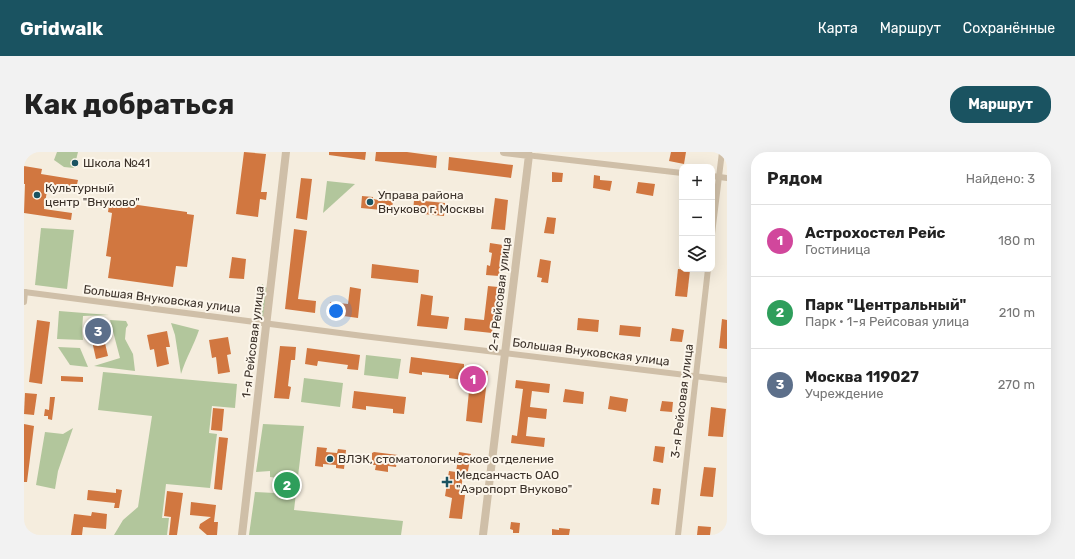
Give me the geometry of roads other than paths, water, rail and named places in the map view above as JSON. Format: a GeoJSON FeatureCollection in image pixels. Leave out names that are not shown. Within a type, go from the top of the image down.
{"type":"FeatureCollection","features":[{"type":"Feature","properties":{"kind":"street","name":"1-я Рейсовая улица"},"geometry":{"type":"LineString","coordinates":[[242,535],[286,152]]}},
{"type":"Feature","properties":{"kind":"street"},"geometry":{"type":"LineString","coordinates":[[504,152],[679,173]]}},
{"type":"Feature","properties":{"kind":"street"},"geometry":{"type":"LineString","coordinates":[[722,152],[715,177],[727,178]]}},
{"type":"Feature","properties":{"kind":"street","name":"2-я Рейсовая улица"},"geometry":{"type":"LineString","coordinates":[[483,535],[529,154]]}},
{"type":"Feature","properties":{"kind":"street","name":"3-я Рейсовая улица"},"geometry":{"type":"LineString","coordinates":[[678,535],[708,272]]}},
{"type":"Feature","properties":{"kind":"street","name":"Большая Внуковская улица"},"geometry":{"type":"LineString","coordinates":[[25,292],[727,380]]}},
{"type":"Feature","properties":{"kind":"street"},"geometry":{"type":"LineString","coordinates":[[24,302],[25,292]]}},
{"type":"Feature","properties":{"kind":"place","name":"Школа №41"},"geometry":{"type":"Point","coordinates":[75,163]}},
{"type":"Feature","properties":{"kind":"place","name":"Культурный центр \"Внуково\""},"geometry":{"type":"Point","coordinates":[37,195]}},
{"type":"Feature","properties":{"kind":"place","name":"Управа района Внуково г. Москвы"},"geometry":{"type":"Point","coordinates":[370,202]}},
{"type":"Feature","properties":{"kind":"place","name":"Москва 119027"},"geometry":{"type":"Point","coordinates":[98,331]}},
{"type":"Feature","properties":{"kind":"place","name":"Астрохостел Рейс"},"geometry":{"type":"Point","coordinates":[473,379]}},
{"type":"Feature","properties":{"kind":"place","name":"ВЛЭК, стоматологическое отделение"},"geometry":{"type":"Point","coordinates":[330,459]}},
{"type":"Feature","properties":{"kind":"place","name":"Медсанчасть ОАО \"Аэропорт Внуково\""},"geometry":{"type":"Point","coordinates":[447,482]}},
{"type":"Feature","properties":{"kind":"place","name":"Парк \"Центральный\""},"geometry":{"type":"Point","coordinates":[287,485]}}]}
